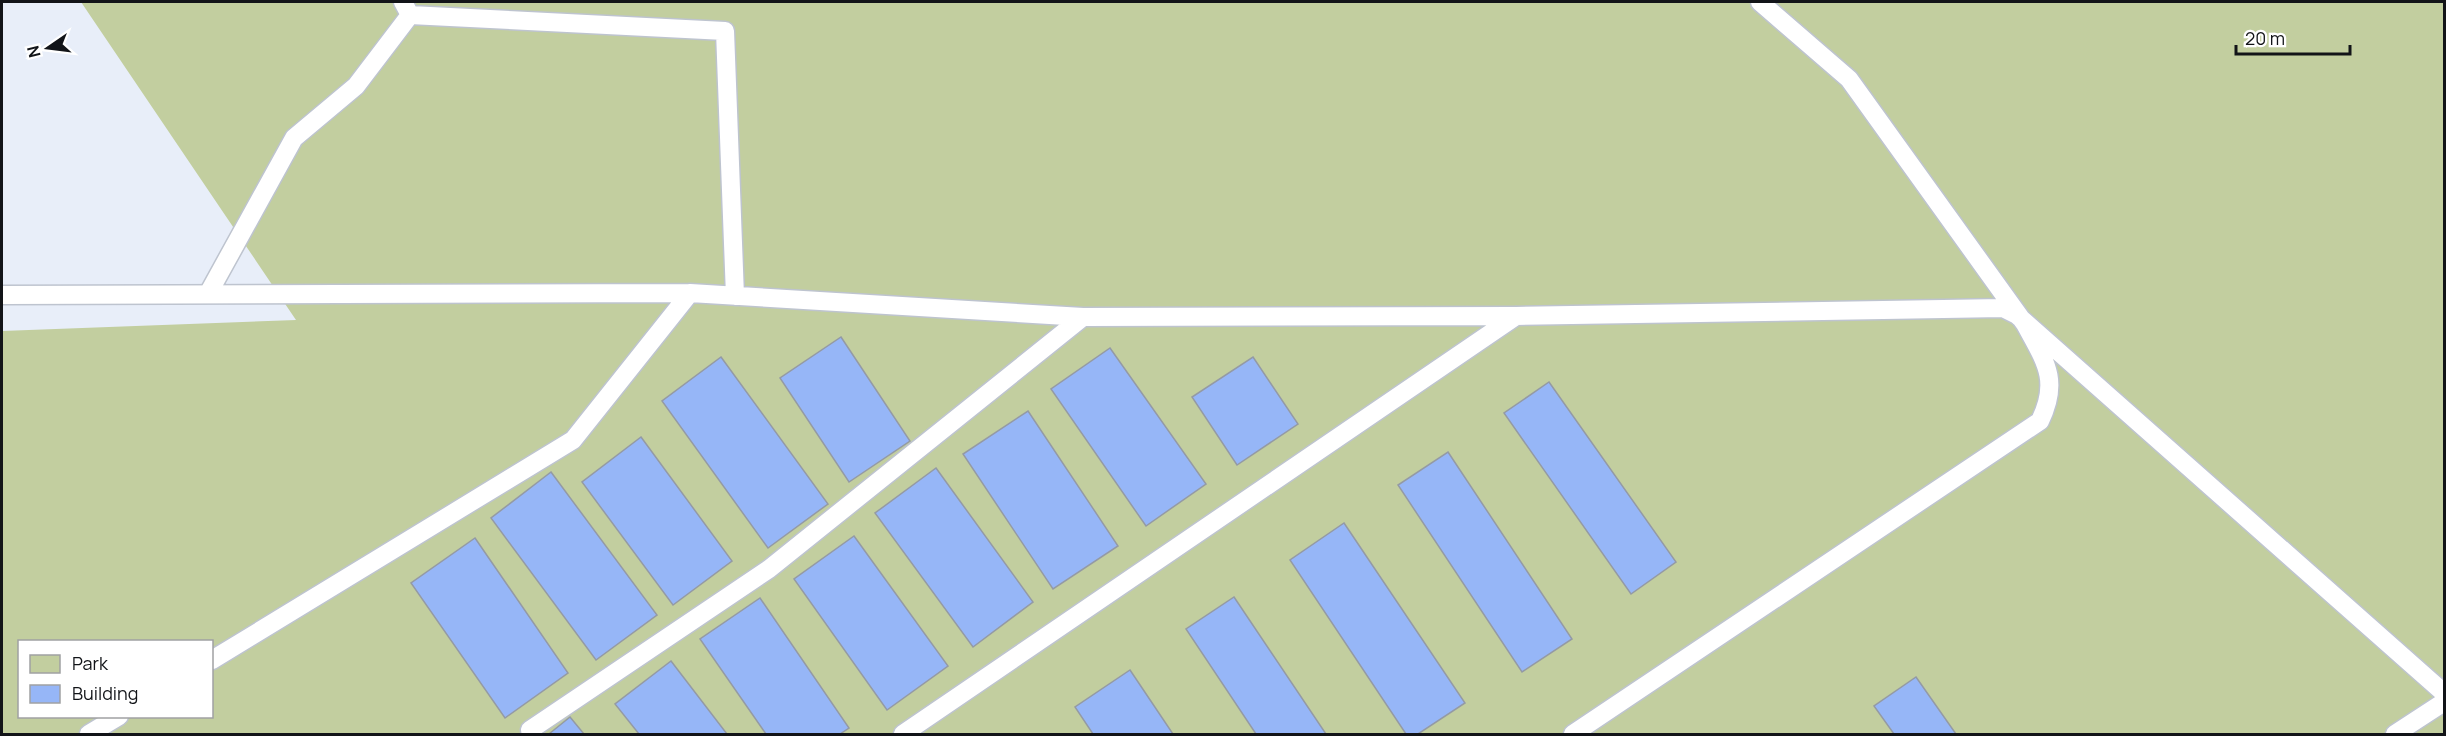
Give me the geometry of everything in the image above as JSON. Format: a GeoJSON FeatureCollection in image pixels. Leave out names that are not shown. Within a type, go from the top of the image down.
{"type":"FeatureCollection","features":[{"type":"Feature","properties":{"kind":"lane"},"geometry":{"type":"LineString","coordinates":[[1573,735],[2040,421],[2049,402],[2050,379],[2043,356],[2025,324],[1849,78],[1760,2]]}},
{"type":"Feature","properties":{"kind":"lane"},"geometry":{"type":"LineString","coordinates":[[208,294],[294,138],[356,86],[406,8],[725,31],[735,296]]}},
{"type":"Feature","properties":{"kind":"lane"},"geometry":{"type":"LineString","coordinates":[[2,296],[690,293],[1083,317],[1516,316],[2002,308],[2017,315],[2445,693]]}},
{"type":"Feature","properties":{"kind":"lane"},"geometry":{"type":"LineString","coordinates":[[213,659],[573,440],[690,293]]}},
{"type":"Feature","properties":{"kind":"lane"},"geometry":{"type":"LineString","coordinates":[[903,735],[1516,316]]}},
{"type":"Feature","properties":{"kind":"lane"},"geometry":{"type":"LineString","coordinates":[[530,730],[769,569],[1083,317]]}},
{"type":"Feature","properties":{"kind":"lane"},"geometry":{"type":"LineString","coordinates":[[2395,735],[2445,702]]}},
{"type":"Feature","properties":{"kind":"lane"},"geometry":{"type":"LineString","coordinates":[[89,735],[117,718]]}},
{"type":"Feature","properties":{"kind":"green space"},"geometry":{"type":"Polygon","coordinates":[[[81,2],[2444,2],[2444,734],[2,734],[2,331],[296,320],[81,2]]]}},
{"type":"Feature","properties":{"kind":"building"},"geometry":{"type":"Polygon","coordinates":[[[841,337],[910,441],[849,482],[780,378],[841,337]]]}},
{"type":"Feature","properties":{"kind":"building"},"geometry":{"type":"Polygon","coordinates":[[[1110,348],[1206,484],[1146,526],[1051,389],[1110,348]]]}},
{"type":"Feature","properties":{"kind":"building"},"geometry":{"type":"Polygon","coordinates":[[[721,357],[828,504],[768,548],[662,401],[721,357]]]}},
{"type":"Feature","properties":{"kind":"building"},"geometry":{"type":"Polygon","coordinates":[[[1253,357],[1298,424],[1237,465],[1192,397],[1253,357]]]}},
{"type":"Feature","properties":{"kind":"building"},"geometry":{"type":"Polygon","coordinates":[[[1549,382],[1676,562],[1631,594],[1504,413],[1549,382]]]}},
{"type":"Feature","properties":{"kind":"building"},"geometry":{"type":"Polygon","coordinates":[[[1028,411],[1118,546],[1053,589],[963,454],[1028,411]]]}},
{"type":"Feature","properties":{"kind":"building"},"geometry":{"type":"Polygon","coordinates":[[[641,437],[732,561],[673,605],[582,482],[641,437]]]}},
{"type":"Feature","properties":{"kind":"building"},"geometry":{"type":"Polygon","coordinates":[[[1448,452],[1572,639],[1522,672],[1398,485],[1448,452]]]}},
{"type":"Feature","properties":{"kind":"building"},"geometry":{"type":"Polygon","coordinates":[[[936,468],[1033,602],[973,647],[875,513],[936,468]]]}},
{"type":"Feature","properties":{"kind":"building"},"geometry":{"type":"Polygon","coordinates":[[[551,472],[657,615],[596,660],[491,518],[551,472]]]}},
{"type":"Feature","properties":{"kind":"building"},"geometry":{"type":"Polygon","coordinates":[[[1344,523],[1465,703],[1418,734],[1406,734],[1290,560],[1344,523]]]}},
{"type":"Feature","properties":{"kind":"building"},"geometry":{"type":"Polygon","coordinates":[[[854,536],[948,666],[887,710],[794,579],[854,536]]]}},
{"type":"Feature","properties":{"kind":"building"},"geometry":{"type":"Polygon","coordinates":[[[475,538],[568,673],[505,718],[411,583],[475,538]]]}},
{"type":"Feature","properties":{"kind":"building"},"geometry":{"type":"Polygon","coordinates":[[[1234,597],[1326,734],[1256,734],[1186,629],[1234,597]]]}},
{"type":"Feature","properties":{"kind":"building"},"geometry":{"type":"Polygon","coordinates":[[[760,598],[849,728],[840,734],[766,734],[700,639],[760,598]]]}},
{"type":"Feature","properties":{"kind":"building"},"geometry":{"type":"Polygon","coordinates":[[[671,661],[727,734],[639,734],[615,704],[671,661]]]}},
{"type":"Feature","properties":{"kind":"building"},"geometry":{"type":"Polygon","coordinates":[[[1130,670],[1173,734],[1093,734],[1075,707],[1130,670]]]}},
{"type":"Feature","properties":{"kind":"building"},"geometry":{"type":"Polygon","coordinates":[[[1916,677],[1956,734],[1894,734],[1874,706],[1916,677]]]}},
{"type":"Feature","properties":{"kind":"building"},"geometry":{"type":"Polygon","coordinates":[[[570,717],[584,734],[549,734],[570,717]]]}}]}
